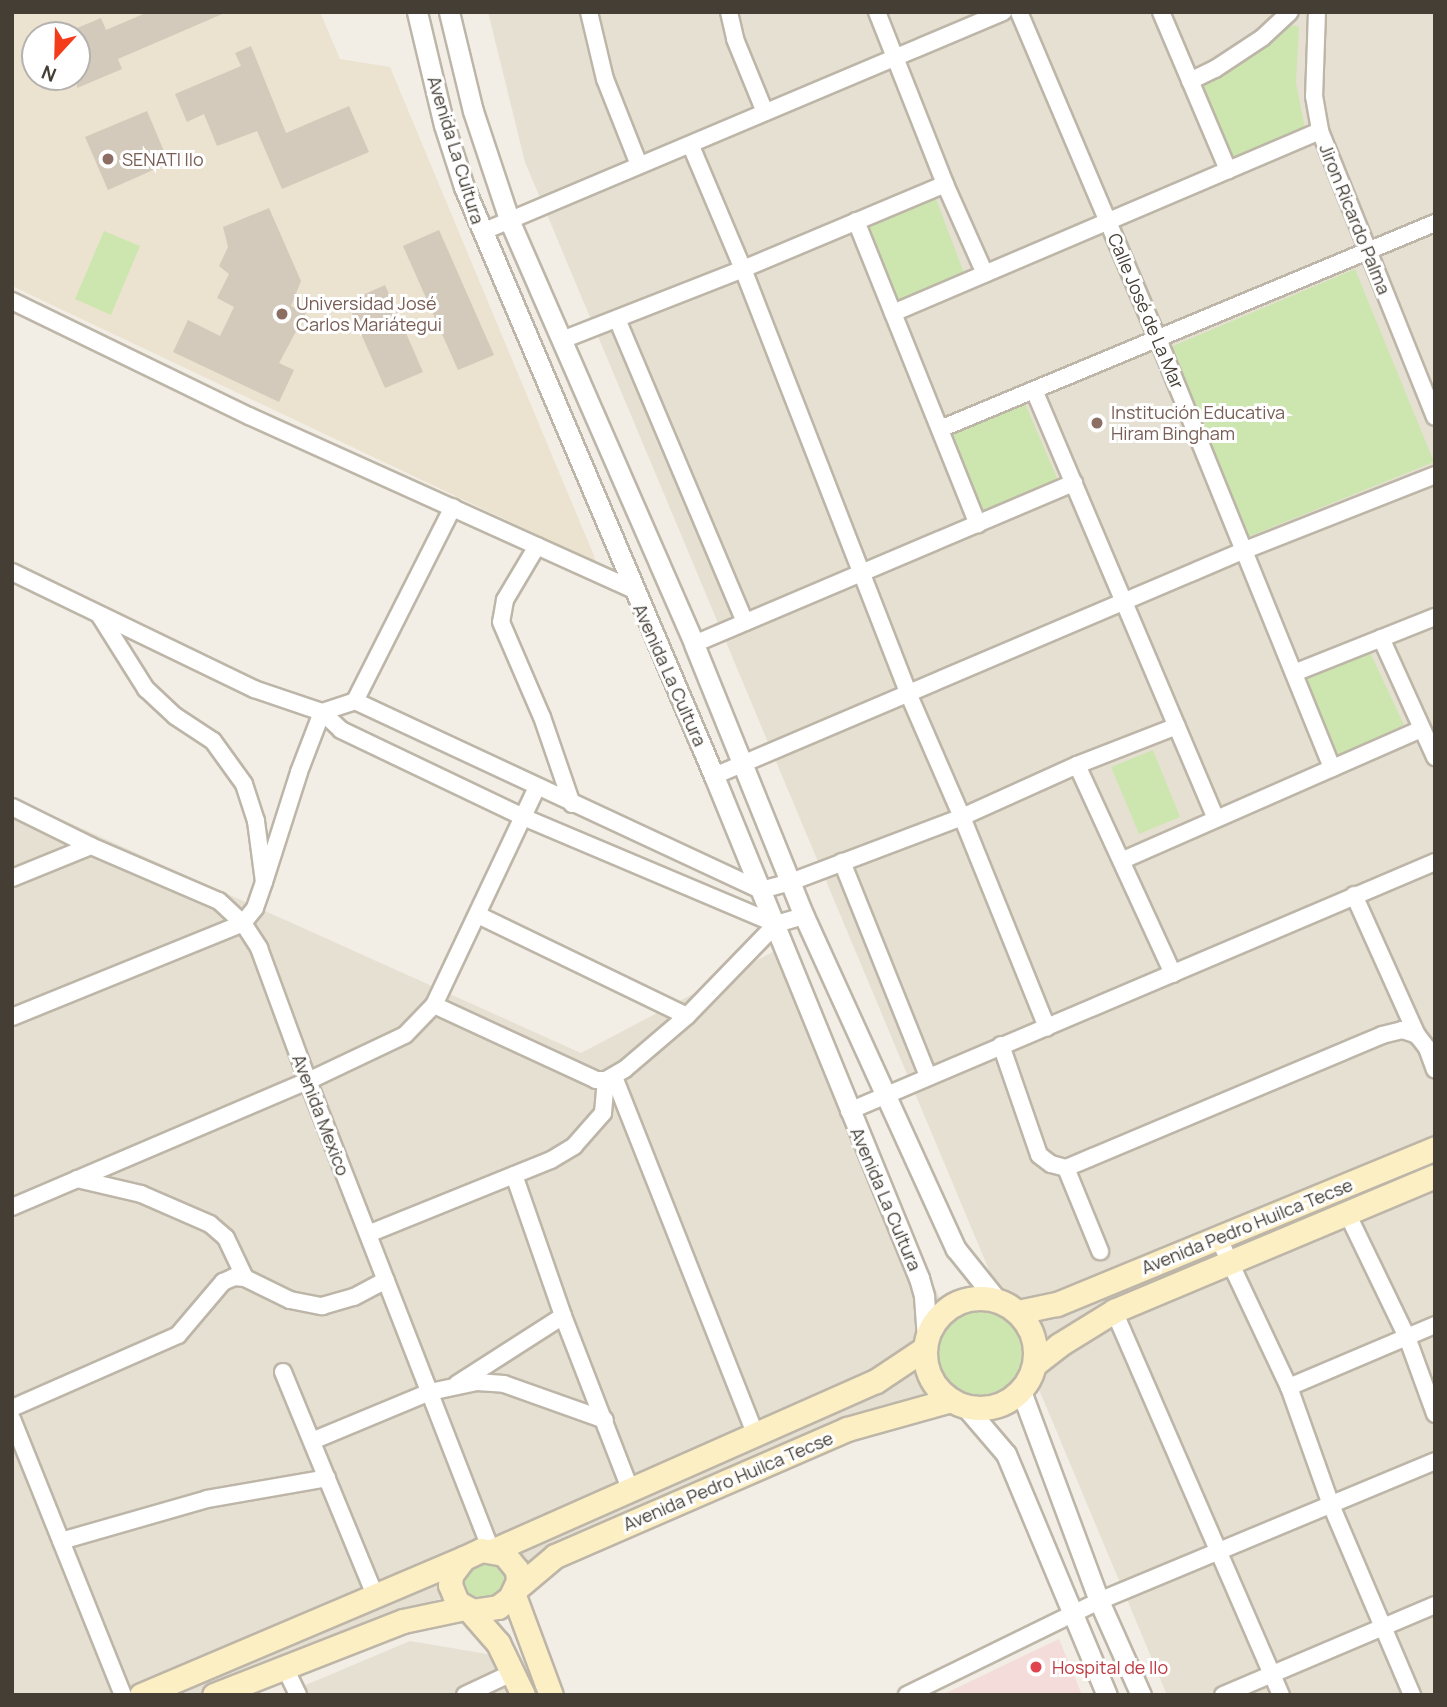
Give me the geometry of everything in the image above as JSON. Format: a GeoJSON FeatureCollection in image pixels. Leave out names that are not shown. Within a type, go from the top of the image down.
{"type":"FeatureCollection","features":[{"type":"Feature","properties":{"kind":"main road","name":"Avenida Pedro Huilca Tecse"},"geometry":{"type":"LineString","coordinates":[[1018,1311],[1057,1304],[1435,1148]]}},
{"type":"Feature","properties":{"kind":"main road","name":"Avenida Pedro Huilca Tecse"},"geometry":{"type":"LineString","coordinates":[[1035,1364],[1059,1345],[1114,1311],[1435,1176]]}},
{"type":"Feature","properties":{"kind":"main road"},"geometry":{"type":"LineString","coordinates":[[982,1297],[996,1299],[1018,1311],[1033,1336],[1035,1364],[1021,1391],[995,1406],[958,1403],[931,1378],[926,1342],[937,1317],[955,1303],[982,1297]]}},
{"type":"Feature","properties":{"kind":"main road","name":"Avenida Pedro Huilca Tecse"},"geometry":{"type":"LineString","coordinates":[[493,1550],[876,1381],[926,1342]]}},
{"type":"Feature","properties":{"kind":"main road","name":"Avenida Pedro Huilca Tecse"},"geometry":{"type":"LineString","coordinates":[[515,1591],[555,1556],[847,1429],[958,1403]]}},
{"type":"Feature","properties":{"kind":"main road"},"geometry":{"type":"LineString","coordinates":[[141,1695],[481,1550],[493,1550],[512,1561],[517,1570],[515,1591],[551,1695]]}},
{"type":"Feature","properties":{"kind":"main road"},"geometry":{"type":"LineString","coordinates":[[464,1558],[451,1575],[450,1585],[457,1602],[467,1609],[498,1643],[523,1695]]}},
{"type":"Feature","properties":{"kind":"main road"},"geometry":{"type":"LineString","coordinates":[[214,1695],[403,1621],[467,1609],[498,1607],[515,1591]]}},
{"type":"Feature","properties":{"kind":"street","name":"Avenida La Cultura"},"geometry":{"type":"LineString","coordinates":[[417,12],[444,125],[482,232],[776,924],[849,1111],[919,1278],[924,1296],[926,1342]]}},
{"type":"Feature","properties":{"kind":"street","name":"Avenida La Cultura"},"geometry":{"type":"LineString","coordinates":[[449,12],[473,111],[510,222],[694,644],[804,916],[956,1249],[996,1299]]}},
{"type":"Feature","properties":{"kind":"street"},"geometry":{"type":"LineString","coordinates":[[589,12],[606,79],[639,165]]}},
{"type":"Feature","properties":{"kind":"street"},"geometry":{"type":"LineString","coordinates":[[729,12],[735,39],[765,112]]}},
{"type":"Feature","properties":{"kind":"street"},"geometry":{"type":"LineString","coordinates":[[877,12],[945,184],[985,274]]}},
{"type":"Feature","properties":{"kind":"street"},"geometry":{"type":"LineString","coordinates":[[482,232],[1003,12]]}},
{"type":"Feature","properties":{"kind":"street","name":"Calle José de La Mar"},"geometry":{"type":"LineString","coordinates":[[1019,12],[1158,338],[1332,768]]}},
{"type":"Feature","properties":{"kind":"street"},"geometry":{"type":"LineString","coordinates":[[1161,12],[1228,170]]}},
{"type":"Feature","properties":{"kind":"street"},"geometry":{"type":"LineString","coordinates":[[1190,81],[1215,69],[1262,38],[1290,12]]}},
{"type":"Feature","properties":{"kind":"street","name":"Jiron Ricardo Palma"},"geometry":{"type":"LineString","coordinates":[[1317,12],[1314,96],[1320,131],[1435,417]]}},
{"type":"Feature","properties":{"kind":"street"},"geometry":{"type":"LineString","coordinates":[[893,313],[1320,131]]}},
{"type":"Feature","properties":{"kind":"street"},"geometry":{"type":"LineString","coordinates":[[691,146],[743,269],[908,693],[962,817],[1047,1027]]}},
{"type":"Feature","properties":{"kind":"street"},"geometry":{"type":"LineString","coordinates":[[562,340],[743,269],[945,184]]}},
{"type":"Feature","properties":{"kind":"street"},"geometry":{"type":"LineString","coordinates":[[856,221],[978,524]]}},
{"type":"Feature","properties":{"kind":"street"},"geometry":{"type":"LineString","coordinates":[[940,429],[1435,223]]}},
{"type":"Feature","properties":{"kind":"street"},"geometry":{"type":"LineString","coordinates":[[12,302],[249,416],[632,589]]}},
{"type":"Feature","properties":{"kind":"street"},"geometry":{"type":"LineString","coordinates":[[617,318],[746,622]]}},
{"type":"Feature","properties":{"kind":"street"},"geometry":{"type":"LineString","coordinates":[[1034,390],[1216,818]]}},
{"type":"Feature","properties":{"kind":"street"},"geometry":{"type":"LineString","coordinates":[[714,776],[1245,550],[1435,475]]}},
{"type":"Feature","properties":{"kind":"street"},"geometry":{"type":"LineString","coordinates":[[694,644],[1074,483]]}},
{"type":"Feature","properties":{"kind":"street"},"geometry":{"type":"LineString","coordinates":[[355,701],[453,507]]}},
{"type":"Feature","properties":{"kind":"street"},"geometry":{"type":"LineString","coordinates":[[537,546],[505,600],[501,622],[542,717],[572,804]]}},
{"type":"Feature","properties":{"kind":"street"},"geometry":{"type":"LineString","coordinates":[[12,572],[254,689],[322,712],[341,730],[523,817],[776,924]]}},
{"type":"Feature","properties":{"kind":"street"},"geometry":{"type":"LineString","coordinates":[[99,615],[146,689],[175,716],[213,741],[244,784],[256,821],[264,882]]}},
{"type":"Feature","properties":{"kind":"street"},"geometry":{"type":"LineString","coordinates":[[1294,673],[1435,617]]}},
{"type":"Feature","properties":{"kind":"street"},"geometry":{"type":"LineString","coordinates":[[1381,638],[1435,757]]}},
{"type":"Feature","properties":{"kind":"street"},"geometry":{"type":"LineString","coordinates":[[322,712],[355,701],[761,890],[791,882],[962,817],[1077,765],[1177,726]]}},
{"type":"Feature","properties":{"kind":"street"},"geometry":{"type":"LineString","coordinates":[[12,1017],[243,923],[255,908],[299,772],[322,712]]}},
{"type":"Feature","properties":{"kind":"street"},"geometry":{"type":"LineString","coordinates":[[1123,860],[1422,729]]}},
{"type":"Feature","properties":{"kind":"street"},"geometry":{"type":"LineString","coordinates":[[1077,765],[1123,860],[1172,974]]}},
{"type":"Feature","properties":{"kind":"street"},"geometry":{"type":"LineString","coordinates":[[12,1207],[308,1081],[405,1035],[435,1005],[537,787]]}},
{"type":"Feature","properties":{"kind":"street","name":"Avenida Mexico"},"geometry":{"type":"LineString","coordinates":[[12,807],[91,846],[219,901],[243,923],[259,948],[308,1081],[493,1550]]}},
{"type":"Feature","properties":{"kind":"street"},"geometry":{"type":"LineString","coordinates":[[12,878],[91,846]]}},
{"type":"Feature","properties":{"kind":"street"},"geometry":{"type":"LineString","coordinates":[[842,862],[928,1076]]}},
{"type":"Feature","properties":{"kind":"street"},"geometry":{"type":"LineString","coordinates":[[849,1111],[1435,862]]}},
{"type":"Feature","properties":{"kind":"street"},"geometry":{"type":"LineString","coordinates":[[1354,895],[1435,1070]]}},
{"type":"Feature","properties":{"kind":"street"},"geometry":{"type":"LineString","coordinates":[[478,915],[687,1016]]}},
{"type":"Feature","properties":{"kind":"street"},"geometry":{"type":"LineString","coordinates":[[435,1005],[596,1080],[610,1079],[687,1016],[776,924],[804,916]]}},
{"type":"Feature","properties":{"kind":"street"},"geometry":{"type":"LineString","coordinates":[[1001,1045],[1039,1155],[1051,1164],[1066,1168],[1381,1035],[1402,1030],[1417,1035]]}},
{"type":"Feature","properties":{"kind":"street"},"geometry":{"type":"LineString","coordinates":[[368,1234],[551,1160],[574,1146],[593,1128],[603,1113],[610,1079]]}},
{"type":"Feature","properties":{"kind":"street"},"geometry":{"type":"LineString","coordinates":[[610,1079],[756,1436]]}},
{"type":"Feature","properties":{"kind":"street"},"geometry":{"type":"LineString","coordinates":[[1066,1168],[1100,1251]]}},
{"type":"Feature","properties":{"kind":"street"},"geometry":{"type":"LineString","coordinates":[[514,1175],[563,1316],[630,1489]]}},
{"type":"Feature","properties":{"kind":"street"},"geometry":{"type":"LineString","coordinates":[[78,1179],[141,1194],[210,1224],[226,1238],[245,1278]]}},
{"type":"Feature","properties":{"kind":"street"},"geometry":{"type":"LineString","coordinates":[[1347,1213],[1407,1336],[1435,1414]]}},
{"type":"Feature","properties":{"kind":"street"},"geometry":{"type":"LineString","coordinates":[[1218,1237],[1289,1387],[1331,1505],[1412,1695]]}},
{"type":"Feature","properties":{"kind":"street"},"geometry":{"type":"LineString","coordinates":[[12,1408],[178,1335],[223,1282],[234,1277],[245,1278],[290,1300],[322,1306],[354,1297],[386,1280]]}},
{"type":"Feature","properties":{"kind":"street"},"geometry":{"type":"LineString","coordinates":[[1114,1311],[1281,1695]]}},
{"type":"Feature","properties":{"kind":"street"},"geometry":{"type":"LineString","coordinates":[[455,1385],[563,1316]]}},
{"type":"Feature","properties":{"kind":"street"},"geometry":{"type":"LineString","coordinates":[[1289,1387],[1435,1325]]}},
{"type":"Feature","properties":{"kind":"street"},"geometry":{"type":"LineString","coordinates":[[283,1372],[375,1595]]}},
{"type":"Feature","properties":{"kind":"street"},"geometry":{"type":"LineString","coordinates":[[312,1441],[430,1392],[455,1385],[504,1384],[605,1420]]}},
{"type":"Feature","properties":{"kind":"street"},"geometry":{"type":"LineString","coordinates":[[1021,1391],[1099,1601],[1141,1695]]}},
{"type":"Feature","properties":{"kind":"street"},"geometry":{"type":"LineString","coordinates":[[958,1403],[1006,1454],[1107,1695]]}},
{"type":"Feature","properties":{"kind":"street"},"geometry":{"type":"LineString","coordinates":[[12,1419],[123,1695]]}},
{"type":"Feature","properties":{"kind":"street"},"geometry":{"type":"LineString","coordinates":[[907,1695],[1099,1601],[1435,1461]]}},
{"type":"Feature","properties":{"kind":"street"},"geometry":{"type":"LineString","coordinates":[[61,1541],[207,1499],[327,1478]]}},
{"type":"Feature","properties":{"kind":"street"},"geometry":{"type":"LineString","coordinates":[[1223,1695],[1435,1605]]}},
{"type":"Feature","properties":{"kind":"street"},"geometry":{"type":"LineString","coordinates":[[285,1668],[298,1695]]}},
{"type":"Feature","properties":{"kind":"street"},"geometry":{"type":"LineString","coordinates":[[465,1695],[514,1672]]}},
{"type":"Feature","properties":{"kind":"shaded area","name":"Universidad José Carlos Mariátegui"},"geometry":{"type":"Polygon","coordinates":[[[12,12],[320,12],[340,59],[390,67],[597,563],[12,286],[12,12]]]}},
{"type":"Feature","properties":{"kind":"shaded area"},"geometry":{"type":"Polygon","coordinates":[[[488,12],[1435,12],[1435,1695],[1167,1695],[525,162],[488,12]]]}},
{"type":"Feature","properties":{"kind":"shaded area"},"geometry":{"type":"Polygon","coordinates":[[[12,797],[581,1053],[786,945],[973,1375],[210,1695],[12,1695],[12,797]]]}},
{"type":"Feature","properties":{"kind":"shaded area","name":"Hospital de Ilo"},"geometry":{"type":"Polygon","coordinates":[[[1059,1639],[1082,1695],[942,1695],[1059,1639]]]}},
{"type":"Feature","properties":{"kind":"shaded area"},"geometry":{"type":"Polygon","coordinates":[[[410,1641],[493,1655],[520,1695],[282,1695],[410,1641]]]}},
{"type":"Feature","properties":{"kind":"green space"},"geometry":{"type":"Polygon","coordinates":[[[1288,24],[1299,27],[1296,83],[1305,128],[1223,161],[1192,85],[1288,24]]]}},
{"type":"Feature","properties":{"kind":"green space"},"geometry":{"type":"Polygon","coordinates":[[[935,196],[964,273],[890,304],[857,226],[935,196]]]}},
{"type":"Feature","properties":{"kind":"green space"},"geometry":{"type":"Polygon","coordinates":[[[104,231],[140,246],[111,315],[75,299],[104,231]]]}},
{"type":"Feature","properties":{"kind":"green space"},"geometry":{"type":"Polygon","coordinates":[[[1355,269],[1434,462],[1243,539],[1166,349],[1355,269]]]}},
{"type":"Feature","properties":{"kind":"green space"},"geometry":{"type":"Polygon","coordinates":[[[1024,401],[1058,480],[974,514],[943,434],[1024,401]]]}},
{"type":"Feature","properties":{"kind":"green space"},"geometry":{"type":"Polygon","coordinates":[[[1369,650],[1404,725],[1329,759],[1297,681],[1369,650]]]}},
{"type":"Feature","properties":{"kind":"green space"},"geometry":{"type":"Polygon","coordinates":[[[1153,750],[1180,817],[1139,834],[1111,767],[1153,750]]]}},
{"type":"Feature","properties":{"kind":"green space"},"geometry":{"type":"Polygon","coordinates":[[[971,1311],[987,1311],[1010,1323],[1019,1337],[1022,1354],[1019,1371],[1010,1385],[987,1397],[971,1397],[955,1390],[943,1378],[936,1362],[936,1346],[943,1330],[955,1318],[971,1311]]]}},
{"type":"Feature","properties":{"kind":"green space"},"geometry":{"type":"Polygon","coordinates":[[[486,1559],[507,1566],[507,1585],[496,1596],[473,1603],[457,1583],[462,1572],[486,1559]]]}},
{"type":"Feature","properties":{"kind":"building"},"geometry":{"type":"Polygon","coordinates":[[[148,12],[227,12],[118,59],[122,69],[91,82],[91,22],[101,18],[106,30],[148,12]]]}},
{"type":"Feature","properties":{"kind":"building"},"geometry":{"type":"Polygon","coordinates":[[[251,46],[286,133],[349,106],[369,152],[282,189],[257,131],[217,146],[204,114],[187,122],[175,94],[241,66],[235,53],[251,46]]]}},
{"type":"Feature","properties":{"kind":"building"},"geometry":{"type":"Polygon","coordinates":[[[147,111],[169,163],[108,190],[85,137],[147,111]]]}},
{"type":"Feature","properties":{"kind":"building"},"geometry":{"type":"Polygon","coordinates":[[[269,208],[301,281],[291,306],[306,313],[279,363],[294,370],[279,402],[173,352],[188,320],[220,336],[234,307],[217,298],[229,274],[219,266],[228,247],[223,227],[269,208]]]}},
{"type":"Feature","properties":{"kind":"building"},"geometry":{"type":"Polygon","coordinates":[[[439,230],[494,355],[458,370],[403,246],[439,230]]]}},
{"type":"Feature","properties":{"kind":"building"},"geometry":{"type":"Polygon","coordinates":[[[385,285],[423,372],[385,388],[347,302],[385,285]]]}},
{"type":"Feature","properties":{"kind":"place","name":"SENATI Ilo"},"geometry":{"type":"Point","coordinates":[108,159]}},
{"type":"Feature","properties":{"kind":"place","name":"Universidad José Carlos Mariátegui"},"geometry":{"type":"Point","coordinates":[282,314]}},
{"type":"Feature","properties":{"kind":"place","name":"Institución Educativa Hiram Bingham"},"geometry":{"type":"Point","coordinates":[1097,423]}},
{"type":"Feature","properties":{"kind":"place","name":"Hospital de Ilo"},"geometry":{"type":"Point","coordinates":[1036,1667]}}]}
